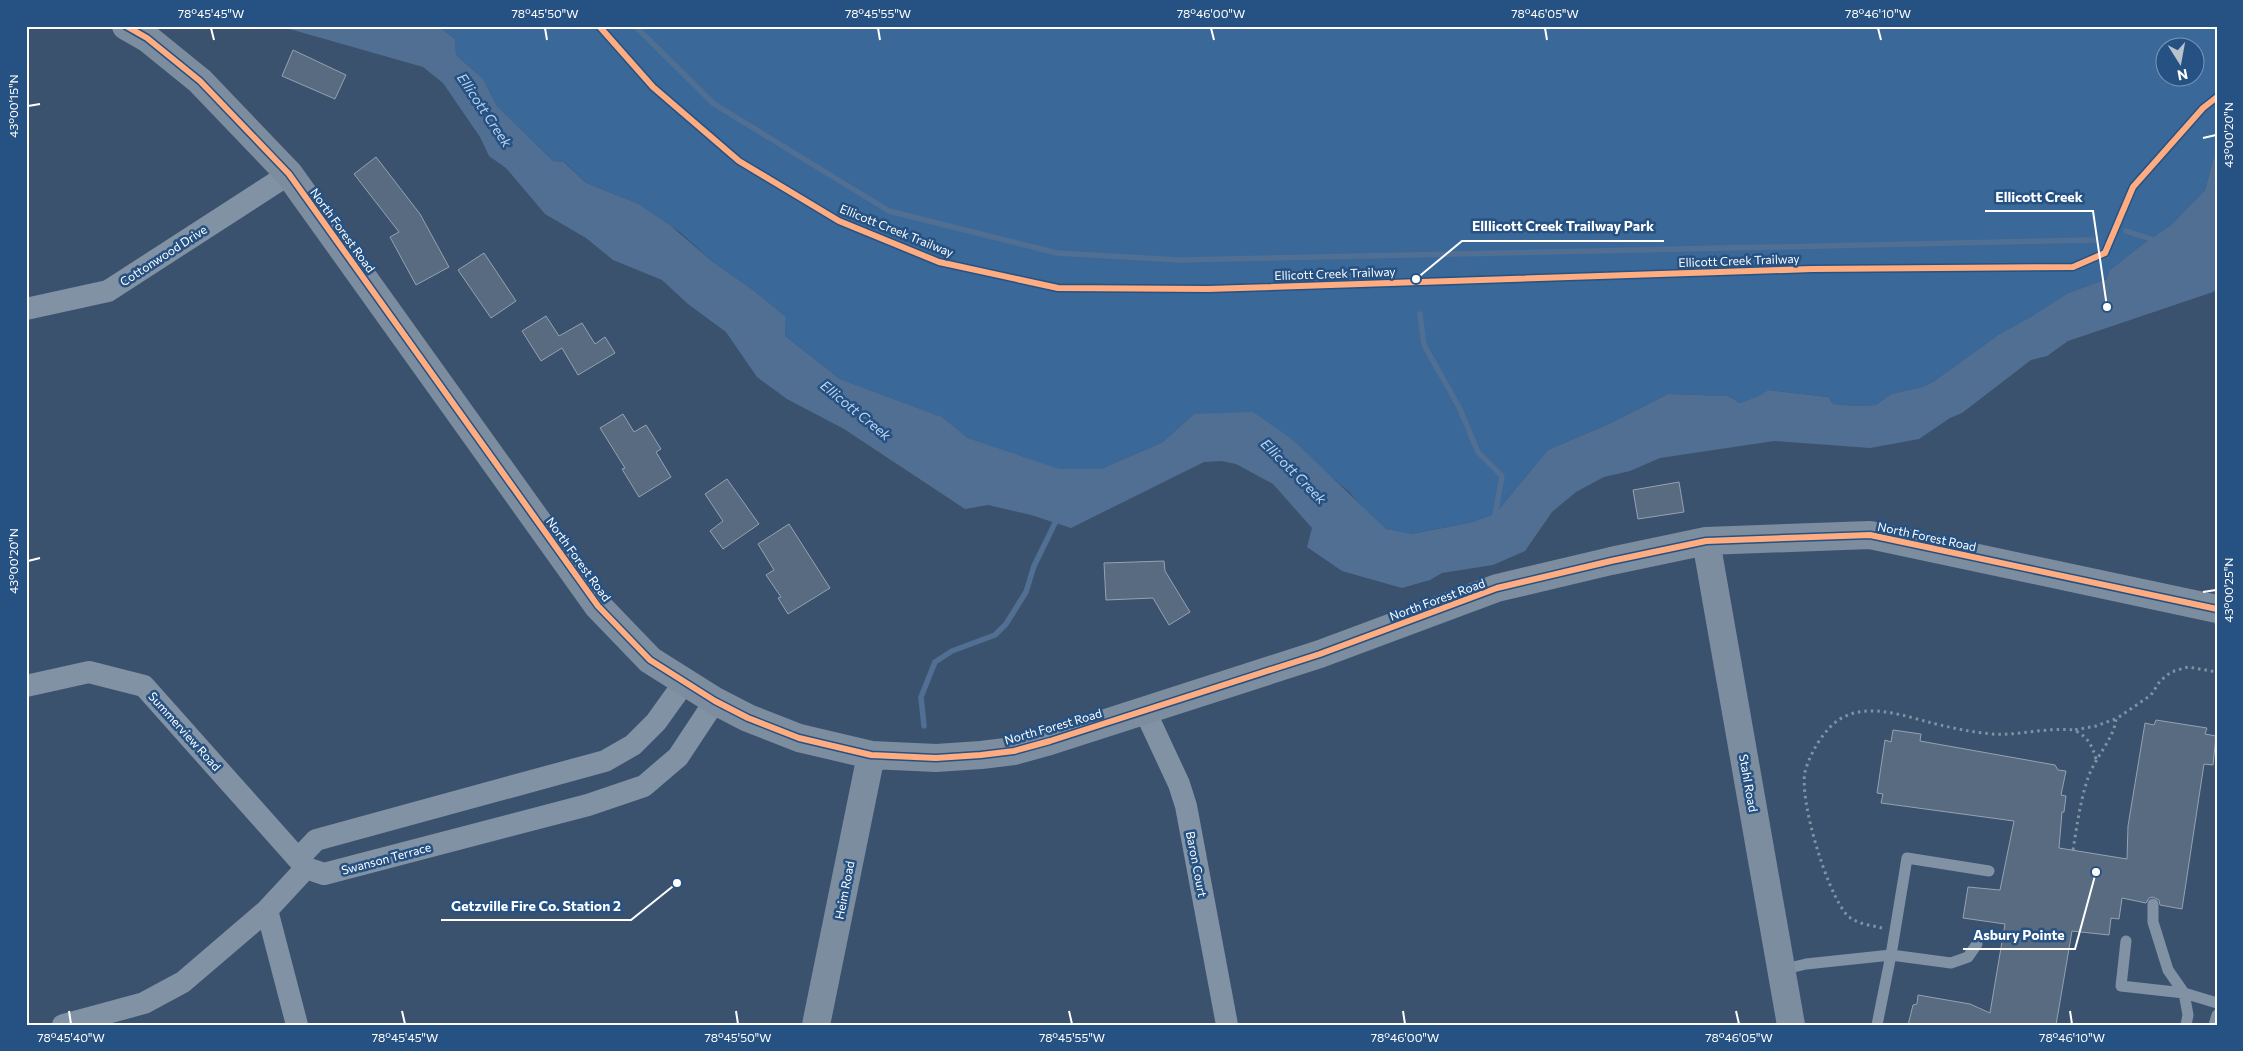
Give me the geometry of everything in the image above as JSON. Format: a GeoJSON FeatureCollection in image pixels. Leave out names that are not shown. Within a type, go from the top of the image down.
{"type":"FeatureCollection","features":[{"type":"Feature","properties":{"kind":"street","name":"North Forest Road"},"geometry":{"type":"LineString","coordinates":[[126,26],[146,38],[200,81],[289,174],[598,606],[650,660],[715,701],[748,718],[799,738],[871,755],[936,758],[982,756],[1014,750],[1145,711],[1320,654],[1498,588],[1611,560],[1706,541],[1870,535],[2217,609]]}},
{"type":"Feature","properties":{"kind":"street","name":"Cottonwood Drive"},"geometry":{"type":"LineString","coordinates":[[26,309],[108,291],[289,174]]}},
{"type":"Feature","properties":{"kind":"street","name":"Stahl Road"},"geometry":{"type":"LineString","coordinates":[[1706,541],[1782,970],[1790,1025]]}},
{"type":"Feature","properties":{"kind":"street","name":"Summerview Road"},"geometry":{"type":"LineString","coordinates":[[26,686],[89,672],[144,686],[302,863]]}},
{"type":"Feature","properties":{"kind":"street"},"geometry":{"type":"LineString","coordinates":[[63,1025],[144,1003],[183,982],[267,910],[302,863],[316,840],[605,761],[632,745],[656,722],[684,682]]}},
{"type":"Feature","properties":{"kind":"street","name":"Swanson Terrace"},"geometry":{"type":"LineString","coordinates":[[302,863],[324,874],[588,805],[644,786],[678,757],[715,701]]}},
{"type":"Feature","properties":{"kind":"street","name":"Baron Court"},"geometry":{"type":"LineString","coordinates":[[1145,711],[1179,784],[1186,806],[1227,1025]]}},
{"type":"Feature","properties":{"kind":"street","name":"Heim Road"},"geometry":{"type":"LineString","coordinates":[[816,1025],[871,755]]}},
{"type":"Feature","properties":{"kind":"street"},"geometry":{"type":"LineString","coordinates":[[267,910],[296,1025]]}},
{"type":"Feature","properties":{"kind":"lane"},"geometry":{"type":"LineString","coordinates":[[1877,1025],[1907,858],[1988,872]]}},
{"type":"Feature","properties":{"kind":"lane"},"geometry":{"type":"LineString","coordinates":[[2152,904],[2153,922],[2168,970],[2184,994],[2188,1014],[2186,1025]]}},
{"type":"Feature","properties":{"kind":"lane"},"geometry":{"type":"LineString","coordinates":[[2126,941],[2121,986],[2184,994],[2217,1003]]}},
{"type":"Feature","properties":{"kind":"lane"},"geometry":{"type":"LineString","coordinates":[[1782,970],[1806,964],[1891,954],[1951,963],[1968,957],[1977,944]]}},
{"type":"Feature","properties":{"kind":"lane"},"geometry":{"type":"LineString","coordinates":[[2214,1025],[2217,1016]]}},
{"type":"Feature","properties":{"kind":"path"},"geometry":{"type":"LineString","coordinates":[[1895,931],[1857,921],[1847,915],[1834,896],[1825,876],[1812,826],[1805,787],[1805,772],[1815,749],[1827,730],[1840,719],[1854,714],[1873,711],[1893,712],[1972,732],[1994,734],[2057,728],[2074,730],[2096,726],[2116,718],[2151,695],[2160,681],[2171,672],[2188,667],[2217,672]]}},
{"type":"Feature","properties":{"kind":"path"},"geometry":{"type":"LineString","coordinates":[[2073,850],[2080,806],[2096,760],[2115,729],[2116,718]]}},
{"type":"Feature","properties":{"kind":"path"},"geometry":{"type":"LineString","coordinates":[[2074,730],[2086,736],[2093,748],[2096,760]]}},
{"type":"Feature","properties":{"kind":"shaded area"},"geometry":{"type":"Polygon","coordinates":[[[438,26],[2217,26],[2217,146],[2205,190],[2171,225],[2109,271],[2107,279],[2068,293],[2030,318],[1998,335],[1933,382],[1922,387],[1891,394],[1876,405],[1857,406],[1833,404],[1828,397],[1768,390],[1760,396],[1740,403],[1728,396],[1668,394],[1611,423],[1548,450],[1495,514],[1469,523],[1405,535],[1381,527],[1349,492],[1293,440],[1194,414],[1163,442],[1101,469],[1059,469],[968,438],[942,417],[840,379],[785,336],[786,317],[753,290],[713,262],[681,233],[639,204],[586,183],[565,162],[553,161],[497,106],[483,79],[456,55],[455,39],[438,26]]]}},
{"type":"Feature","properties":{"kind":"water","name":"Ellicott Creek"},"geometry":{"type":"Polygon","coordinates":[[[279,26],[438,26],[455,39],[456,55],[483,79],[497,106],[553,161],[564,162],[586,183],[639,204],[671,226],[713,262],[753,290],[786,317],[785,336],[840,379],[942,417],[968,438],[1060,469],[1101,469],[1163,442],[1194,414],[1253,412],[1293,440],[1386,529],[1411,534],[1469,523],[1495,514],[1548,450],[1611,423],[1668,394],[1728,396],[1740,403],[1759,396],[1768,390],[1828,397],[1833,404],[1857,406],[1876,405],[1891,394],[1922,387],[1933,382],[1998,335],[2031,317],[2068,293],[2107,279],[2109,271],[2171,225],[2205,190],[2217,146],[2217,288],[2213,292],[2068,341],[2047,356],[2031,360],[1962,413],[1950,418],[1919,439],[1870,448],[1774,441],[1660,458],[1630,471],[1604,477],[1576,492],[1552,512],[1525,551],[1493,565],[1442,573],[1430,580],[1402,588],[1342,571],[1307,547],[1312,528],[1273,484],[1236,464],[1222,461],[1204,462],[1071,528],[1031,515],[988,505],[965,509],[844,429],[787,399],[757,377],[726,332],[688,304],[662,280],[613,260],[586,238],[545,214],[506,168],[489,156],[480,137],[443,83],[423,67],[279,26]]]}},
{"type":"Feature","properties":{"kind":"building"},"geometry":{"type":"Polygon","coordinates":[[[293,50],[346,75],[335,99],[282,76],[293,50]]]}},
{"type":"Feature","properties":{"kind":"building"},"geometry":{"type":"Polygon","coordinates":[[[376,157],[420,214],[449,267],[416,285],[390,237],[399,232],[354,174],[376,157]]]}},
{"type":"Feature","properties":{"kind":"building"},"geometry":{"type":"Polygon","coordinates":[[[484,253],[516,301],[491,318],[458,270],[484,253]]]}},
{"type":"Feature","properties":{"kind":"building"},"geometry":{"type":"Polygon","coordinates":[[[546,316],[559,336],[582,323],[595,344],[605,337],[615,353],[578,375],[562,348],[541,361],[522,331],[546,316]]]}},
{"type":"Feature","properties":{"kind":"building"},"geometry":{"type":"Polygon","coordinates":[[[623,414],[634,432],[646,425],[661,449],[656,452],[671,477],[639,497],[622,469],[625,468],[600,428],[623,414]]]}},
{"type":"Feature","properties":{"kind":"building"},"geometry":{"type":"Polygon","coordinates":[[[727,479],[759,524],[723,549],[710,531],[723,521],[705,494],[727,479]]]}},
{"type":"Feature","properties":{"kind":"building"},"geometry":{"type":"Polygon","coordinates":[[[1679,482],[1684,512],[1638,519],[1633,490],[1679,482]]]}},
{"type":"Feature","properties":{"kind":"building"},"geometry":{"type":"Polygon","coordinates":[[[789,524],[830,588],[788,614],[778,598],[781,597],[766,575],[774,570],[758,544],[789,524]]]}},
{"type":"Feature","properties":{"kind":"building"},"geometry":{"type":"Polygon","coordinates":[[[1164,561],[1165,571],[1190,612],[1169,625],[1153,598],[1106,600],[1104,563],[1164,561]]]}},
{"type":"Feature","properties":{"kind":"building"},"geometry":{"type":"Polygon","coordinates":[[[2156,720],[2207,728],[2205,734],[2216,736],[2213,765],[2204,764],[2182,909],[2160,905],[2159,900],[2153,897],[2149,898],[2146,903],[2122,898],[2119,919],[2111,918],[2109,935],[2072,931],[2056,1025],[1908,1025],[1913,1005],[1917,1004],[1918,995],[1970,1004],[1990,1013],[2005,924],[1963,918],[1968,887],[2000,890],[2014,821],[1881,803],[1883,794],[1877,793],[1885,740],[1891,742],[1893,730],[1921,734],[1920,741],[2055,765],[2058,770],[2066,771],[2061,795],[2066,796],[2064,812],[2062,812],[2059,848],[2127,859],[2128,826],[2145,723],[2154,725],[2156,720]]]}},
{"type":"Feature","properties":{"kind":"waterway"},"geometry":{"type":"LineString","coordinates":[[635,26],[714,104],[889,211],[1057,253],[1180,260],[2094,240]]}},
{"type":"Feature","properties":{"kind":"waterway"},"geometry":{"type":"LineString","coordinates":[[2126,231],[2157,241]]}},
{"type":"Feature","properties":{"kind":"waterway"},"geometry":{"type":"LineString","coordinates":[[1420,314],[1424,345],[1459,407],[1478,452],[1502,476],[1494,521]]}},
{"type":"Feature","properties":{"kind":"waterway"},"geometry":{"type":"LineString","coordinates":[[924,726],[921,697],[935,662],[952,651],[995,635],[1006,624],[1026,592],[1034,566],[1055,523],[1056,517]]}},
{"type":"Feature","properties":{"kind":"cycle path"},"geometry":{"type":"LineString","coordinates":[[126,26],[147,38],[200,81],[289,174],[598,606],[650,660],[715,701],[748,718],[799,738],[871,755],[936,758],[1014,751],[1320,654],[1497,588],[1706,541],[1870,535],[2217,609]]}},
{"type":"Feature","properties":{"kind":"cycle path","name":"Ellicott Creek Trailway"},"geometry":{"type":"LineString","coordinates":[[599,26],[653,87],[739,161],[839,221],[939,262],[1058,288],[1208,289],[1812,269],[2073,267],[2105,253],[2133,187],[2203,108],[2217,97]]}},
{"type":"Feature","properties":{"kind":"place","name":"Elllicott Creek Trailway Park"},"geometry":{"type":"Point","coordinates":[1416,279]}},
{"type":"Feature","properties":{"kind":"place","name":"Ellicott Creek"},"geometry":{"type":"Point","coordinates":[2107,307]}},
{"type":"Feature","properties":{"kind":"place","name":"Asbury Pointe"},"geometry":{"type":"Point","coordinates":[2096,872]}},
{"type":"Feature","properties":{"kind":"place","name":"Getzville Fire Co. Station 2"},"geometry":{"type":"Point","coordinates":[677,883]}}]}
